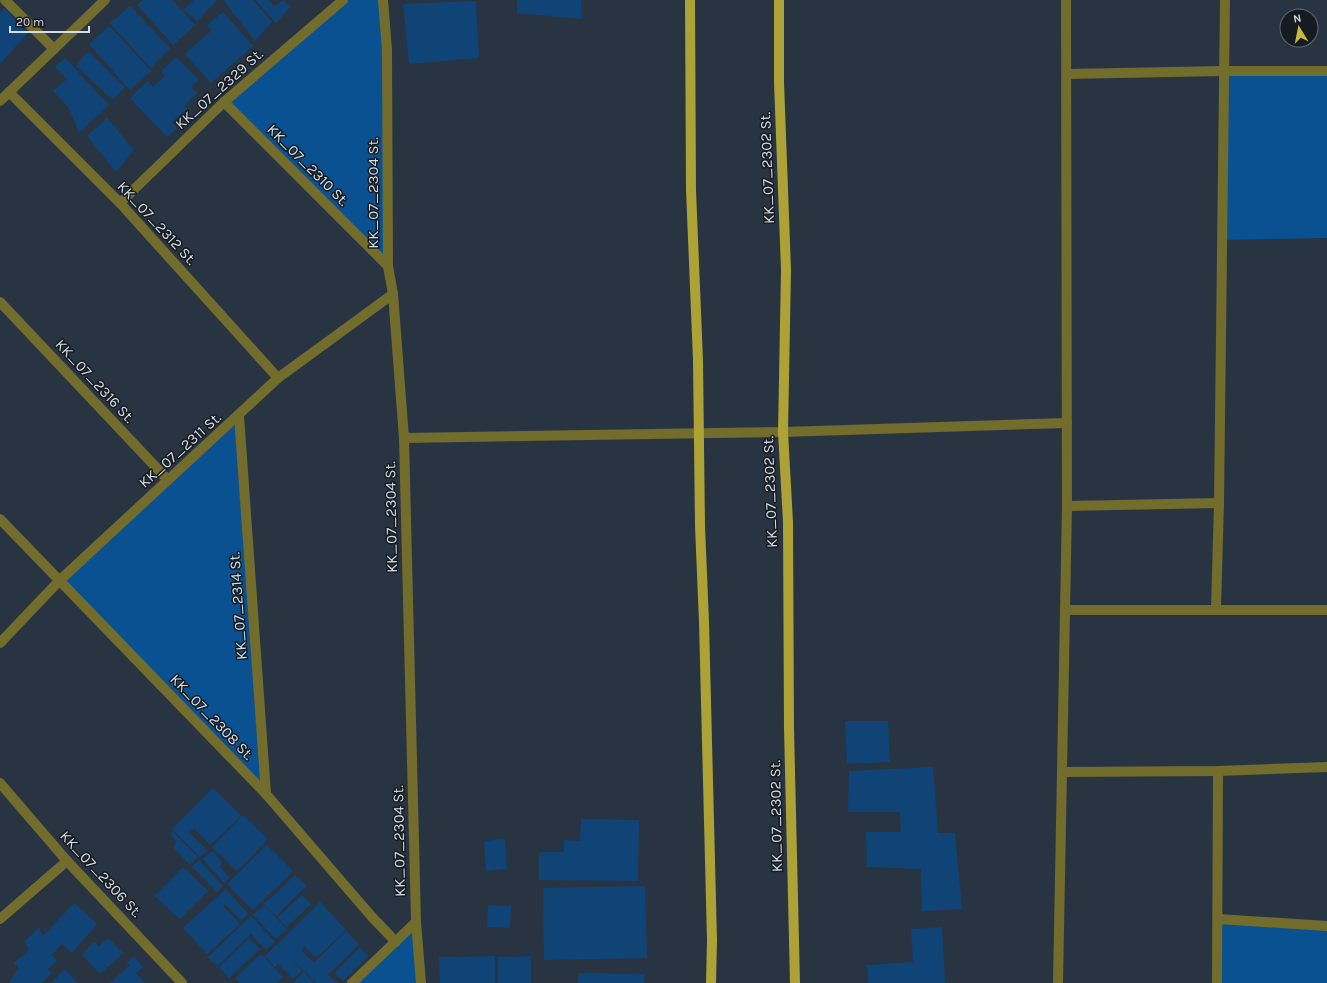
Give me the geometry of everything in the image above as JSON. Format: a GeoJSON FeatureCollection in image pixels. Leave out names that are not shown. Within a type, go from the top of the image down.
{"type":"FeatureCollection","features":[{"type":"Feature","properties":{"kind":"main road"},"geometry":{"type":"LineString","coordinates":[[690,0],[691,190],[704,622],[712,940],[711,983]]}},
{"type":"Feature","properties":{"kind":"main road","name":"KK_07_2302 St."},"geometry":{"type":"LineString","coordinates":[[779,0],[779,82],[786,270],[783,432],[788,522],[789,728],[795,983]]}},
{"type":"Feature","properties":{"kind":"street"},"geometry":{"type":"LineString","coordinates":[[5,0],[54,49]]}},
{"type":"Feature","properties":{"kind":"street"},"geometry":{"type":"LineString","coordinates":[[0,101],[105,0]]}},
{"type":"Feature","properties":{"kind":"street","name":"KK_07_2329 St."},"geometry":{"type":"LineString","coordinates":[[120,204],[224,102],[343,0]]}},
{"type":"Feature","properties":{"kind":"street"},"geometry":{"type":"LineString","coordinates":[[1058,983],[1067,506],[1066,0]]}},
{"type":"Feature","properties":{"kind":"street"},"geometry":{"type":"LineString","coordinates":[[1216,609],[1219,503],[1225,0]]}},
{"type":"Feature","properties":{"kind":"street","name":"KK_07_2304 St."},"geometry":{"type":"LineString","coordinates":[[383,4],[387,50],[388,266],[393,294],[404,438],[416,922],[421,983]]}},
{"type":"Feature","properties":{"kind":"street"},"geometry":{"type":"LineString","coordinates":[[1067,74],[1327,71]]}},
{"type":"Feature","properties":{"kind":"street","name":"KK_07_2312 St."},"geometry":{"type":"LineString","coordinates":[[9,92],[120,204],[278,378]]}},
{"type":"Feature","properties":{"kind":"street","name":"KK_07_2310 St."},"geometry":{"type":"LineString","coordinates":[[224,102],[388,266]]}},
{"type":"Feature","properties":{"kind":"street","name":"KK_07_2311 St."},"geometry":{"type":"LineString","coordinates":[[0,643],[59,581],[239,416],[278,378],[393,294]]}},
{"type":"Feature","properties":{"kind":"street","name":"KK_07_2316 St."},"geometry":{"type":"LineString","coordinates":[[0,302],[168,480]]}},
{"type":"Feature","properties":{"kind":"street","name":"KK_07_2314 St."},"geometry":{"type":"LineString","coordinates":[[239,416],[266,794]]}},
{"type":"Feature","properties":{"kind":"street"},"geometry":{"type":"LineString","coordinates":[[404,438],[783,432],[1066,424]]}},
{"type":"Feature","properties":{"kind":"street"},"geometry":{"type":"LineString","coordinates":[[1067,506],[1219,503]]}},
{"type":"Feature","properties":{"kind":"street","name":"KK_07_2308 St."},"geometry":{"type":"LineString","coordinates":[[0,519],[266,794],[372,917],[396,942]]}},
{"type":"Feature","properties":{"kind":"street"},"geometry":{"type":"LineString","coordinates":[[1065,610],[1327,610]]}},
{"type":"Feature","properties":{"kind":"street"},"geometry":{"type":"LineString","coordinates":[[1062,772],[1218,771],[1327,767]]}},
{"type":"Feature","properties":{"kind":"street"},"geometry":{"type":"LineString","coordinates":[[1217,983],[1218,771]]}},
{"type":"Feature","properties":{"kind":"street","name":"KK_07_2306 St."},"geometry":{"type":"LineString","coordinates":[[0,783],[67,861],[182,983]]}},
{"type":"Feature","properties":{"kind":"street"},"geometry":{"type":"LineString","coordinates":[[0,919],[67,861]]}},
{"type":"Feature","properties":{"kind":"street"},"geometry":{"type":"LineString","coordinates":[[1218,919],[1327,926]]}},
{"type":"Feature","properties":{"kind":"street"},"geometry":{"type":"LineString","coordinates":[[352,983],[416,922]]}},
{"type":"Feature","properties":{"kind":"shaded area"},"geometry":{"type":"Polygon","coordinates":[[[348,0],[384,0],[388,266],[224,102],[348,0]]]}},
{"type":"Feature","properties":{"kind":"shaded area"},"geometry":{"type":"Polygon","coordinates":[[[1223,71],[1327,71],[1327,238],[1221,240],[1223,71]]]}},
{"type":"Feature","properties":{"kind":"shaded area"},"geometry":{"type":"Polygon","coordinates":[[[239,416],[266,794],[59,581],[239,416]]]}},
{"type":"Feature","properties":{"kind":"shaded area"},"geometry":{"type":"Polygon","coordinates":[[[1218,919],[1327,926],[1327,983],[1217,983],[1218,919]]]}},
{"type":"Feature","properties":{"kind":"shaded area"},"geometry":{"type":"Polygon","coordinates":[[[416,922],[420,983],[352,983],[416,922]]]}},
{"type":"Feature","properties":{"kind":"building"},"geometry":{"type":"Polygon","coordinates":[[[143,0],[172,0],[195,25],[173,45],[137,5],[143,0]]]}},
{"type":"Feature","properties":{"kind":"building"},"geometry":{"type":"Polygon","coordinates":[[[194,0],[216,1],[197,22],[184,9],[194,0]]]}},
{"type":"Feature","properties":{"kind":"building"},"geometry":{"type":"Polygon","coordinates":[[[253,0],[272,22],[255,41],[224,1],[253,0]]]}},
{"type":"Feature","properties":{"kind":"building"},"geometry":{"type":"Polygon","coordinates":[[[256,0],[268,0],[274,6],[284,0],[290,7],[276,23],[256,0]]]}},
{"type":"Feature","properties":{"kind":"building"},"geometry":{"type":"Polygon","coordinates":[[[517,0],[581,0],[582,19],[517,13],[517,0]]]}},
{"type":"Feature","properties":{"kind":"building"},"geometry":{"type":"Polygon","coordinates":[[[476,1],[479,58],[409,64],[403,4],[476,1]]]}},
{"type":"Feature","properties":{"kind":"building"},"geometry":{"type":"Polygon","coordinates":[[[130,6],[170,48],[151,68],[110,23],[130,6]]]}},
{"type":"Feature","properties":{"kind":"building"},"geometry":{"type":"Polygon","coordinates":[[[5,8],[27,34],[0,64],[0,13],[5,8]]]}},
{"type":"Feature","properties":{"kind":"building"},"geometry":{"type":"Polygon","coordinates":[[[223,12],[253,46],[211,83],[185,54],[212,30],[207,25],[223,12]]]}},
{"type":"Feature","properties":{"kind":"building"},"geometry":{"type":"Polygon","coordinates":[[[109,26],[151,71],[130,90],[89,44],[109,26]]]}},
{"type":"Feature","properties":{"kind":"building"},"geometry":{"type":"Polygon","coordinates":[[[88,51],[125,87],[113,100],[76,66],[88,51]]]}},
{"type":"Feature","properties":{"kind":"building"},"geometry":{"type":"Polygon","coordinates":[[[176,57],[199,80],[191,87],[197,93],[184,106],[187,109],[172,122],[177,128],[167,137],[130,98],[148,81],[153,87],[165,76],[161,71],[176,57]]]}},
{"type":"Feature","properties":{"kind":"building"},"geometry":{"type":"Polygon","coordinates":[[[65,58],[109,105],[79,133],[69,108],[53,91],[67,79],[55,67],[65,58]]]}},
{"type":"Feature","properties":{"kind":"building"},"geometry":{"type":"Polygon","coordinates":[[[107,118],[134,150],[116,172],[87,136],[107,118]]]}},
{"type":"Feature","properties":{"kind":"building"},"geometry":{"type":"Polygon","coordinates":[[[845,721],[888,721],[890,762],[847,764],[845,721]]]}},
{"type":"Feature","properties":{"kind":"building"},"geometry":{"type":"Polygon","coordinates":[[[933,767],[938,833],[955,833],[962,909],[922,911],[921,869],[867,867],[866,832],[901,832],[900,812],[848,812],[849,771],[933,767]]]}},
{"type":"Feature","properties":{"kind":"building"},"geometry":{"type":"Polygon","coordinates":[[[213,788],[241,816],[210,845],[194,828],[189,832],[207,850],[200,857],[172,829],[213,788]]]}},
{"type":"Feature","properties":{"kind":"building"},"geometry":{"type":"Polygon","coordinates":[[[243,815],[268,839],[237,871],[212,847],[243,815]]]}},
{"type":"Feature","properties":{"kind":"building"},"geometry":{"type":"Polygon","coordinates":[[[581,819],[639,820],[638,881],[539,880],[539,852],[564,852],[564,840],[580,841],[581,819]]]}},
{"type":"Feature","properties":{"kind":"building"},"geometry":{"type":"Polygon","coordinates":[[[172,831],[198,857],[190,865],[173,847],[177,842],[170,834],[172,831]]]}},
{"type":"Feature","properties":{"kind":"building"},"geometry":{"type":"Polygon","coordinates":[[[505,839],[507,869],[486,871],[484,841],[505,839]]]}},
{"type":"Feature","properties":{"kind":"building"},"geometry":{"type":"Polygon","coordinates":[[[267,845],[293,871],[253,910],[227,884],[267,845]]]}},
{"type":"Feature","properties":{"kind":"building"},"geometry":{"type":"Polygon","coordinates":[[[212,851],[222,862],[220,867],[230,878],[224,883],[203,859],[212,851]]]}},
{"type":"Feature","properties":{"kind":"building"},"geometry":{"type":"Polygon","coordinates":[[[199,860],[223,886],[217,892],[192,867],[199,860]]]}},
{"type":"Feature","properties":{"kind":"building"},"geometry":{"type":"Polygon","coordinates":[[[183,867],[208,891],[180,919],[155,896],[183,867]]]}},
{"type":"Feature","properties":{"kind":"building"},"geometry":{"type":"Polygon","coordinates":[[[295,875],[306,886],[276,916],[264,904],[295,875]]]}},
{"type":"Feature","properties":{"kind":"building"},"geometry":{"type":"Polygon","coordinates":[[[645,886],[647,958],[544,960],[543,888],[645,886]]]}},
{"type":"Feature","properties":{"kind":"building"},"geometry":{"type":"Polygon","coordinates":[[[226,889],[248,914],[241,920],[225,904],[223,906],[240,924],[207,954],[183,928],[226,889]]]}},
{"type":"Feature","properties":{"kind":"building"},"geometry":{"type":"Polygon","coordinates":[[[302,895],[311,904],[287,927],[278,918],[302,895]]]}},
{"type":"Feature","properties":{"kind":"building"},"geometry":{"type":"Polygon","coordinates":[[[320,902],[346,930],[316,958],[304,946],[302,951],[314,963],[346,931],[359,944],[328,975],[337,983],[317,983],[305,972],[310,967],[304,972],[289,956],[302,971],[293,979],[278,964],[275,967],[265,956],[320,902]]]}},
{"type":"Feature","properties":{"kind":"building"},"geometry":{"type":"Polygon","coordinates":[[[74,903],[97,924],[72,953],[62,944],[52,955],[57,961],[48,969],[51,974],[41,983],[9,983],[19,968],[14,963],[29,950],[25,941],[39,928],[43,936],[74,903]]]}},
{"type":"Feature","properties":{"kind":"building"},"geometry":{"type":"Polygon","coordinates":[[[264,905],[287,929],[276,939],[253,915],[264,905]]]}},
{"type":"Feature","properties":{"kind":"building"},"geometry":{"type":"Polygon","coordinates":[[[488,905],[511,906],[510,928],[487,927],[488,905]]]}},
{"type":"Feature","properties":{"kind":"building"},"geometry":{"type":"Polygon","coordinates":[[[251,916],[275,942],[266,950],[251,934],[217,966],[208,957],[251,916]]]}},
{"type":"Feature","properties":{"kind":"building"},"geometry":{"type":"Polygon","coordinates":[[[942,927],[945,983],[868,983],[867,965],[913,962],[911,929],[942,927]]]}},
{"type":"Feature","properties":{"kind":"building"},"geometry":{"type":"Polygon","coordinates":[[[108,938],[123,953],[100,974],[82,955],[94,942],[99,947],[108,938]]]}},
{"type":"Feature","properties":{"kind":"building"},"geometry":{"type":"Polygon","coordinates":[[[249,938],[260,949],[229,978],[219,967],[249,938]]]}},
{"type":"Feature","properties":{"kind":"building"},"geometry":{"type":"Polygon","coordinates":[[[360,947],[368,956],[343,981],[335,973],[360,947]]]}},
{"type":"Feature","properties":{"kind":"building"},"geometry":{"type":"Polygon","coordinates":[[[261,954],[283,977],[276,983],[240,983],[235,978],[261,954]]]}},
{"type":"Feature","properties":{"kind":"building"},"geometry":{"type":"Polygon","coordinates":[[[134,956],[143,967],[136,973],[145,983],[110,983],[130,965],[127,962],[134,956]]]}},
{"type":"Feature","properties":{"kind":"building"},"geometry":{"type":"Polygon","coordinates":[[[495,956],[495,983],[440,983],[439,957],[495,956]]]}},
{"type":"Feature","properties":{"kind":"building"},"geometry":{"type":"Polygon","coordinates":[[[531,956],[531,983],[498,983],[498,957],[531,956]]]}},
{"type":"Feature","properties":{"kind":"building"},"geometry":{"type":"Polygon","coordinates":[[[65,969],[78,983],[51,983],[65,969]]]}},
{"type":"Feature","properties":{"kind":"building"},"geometry":{"type":"Polygon","coordinates":[[[304,972],[314,983],[293,983],[304,972]]]}},
{"type":"Feature","properties":{"kind":"building"},"geometry":{"type":"Polygon","coordinates":[[[579,973],[645,974],[644,983],[578,983],[579,973]]]}}]}
